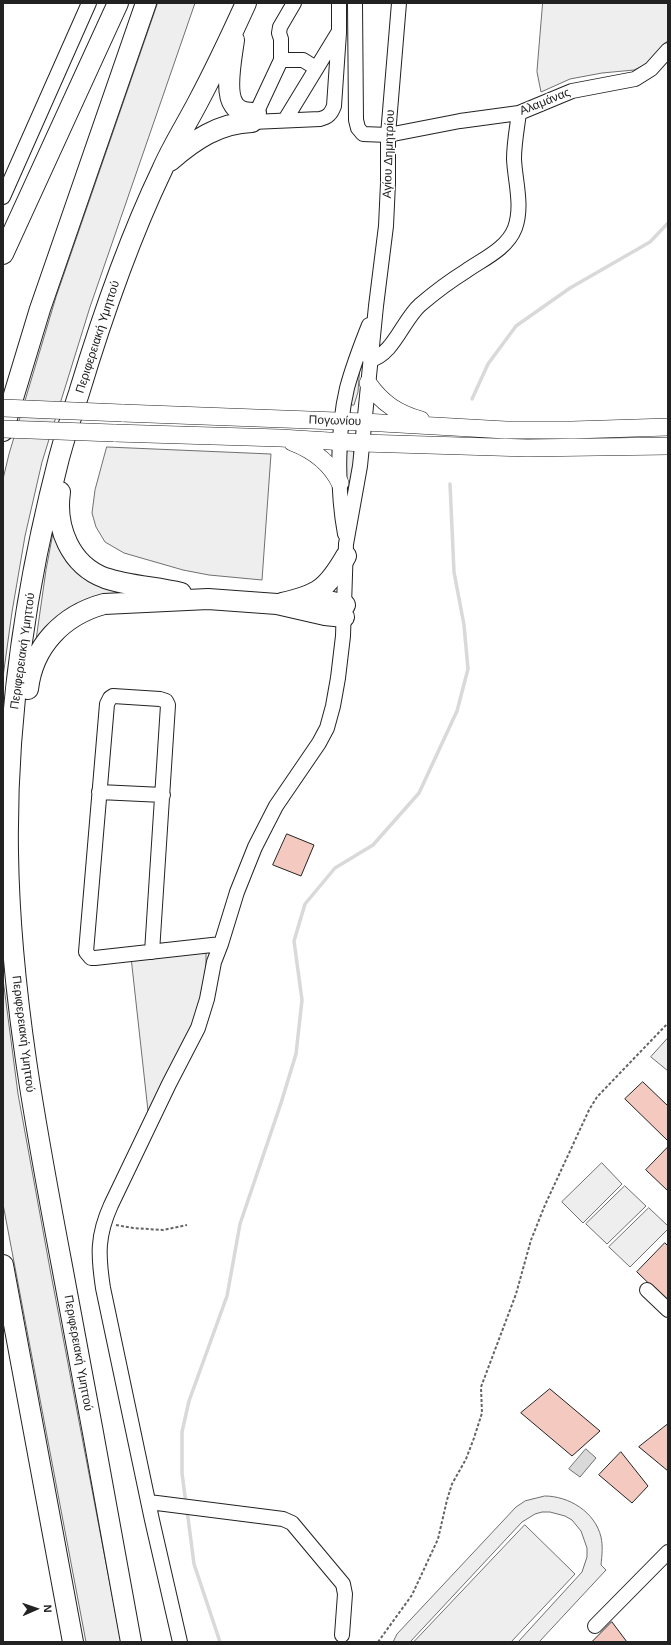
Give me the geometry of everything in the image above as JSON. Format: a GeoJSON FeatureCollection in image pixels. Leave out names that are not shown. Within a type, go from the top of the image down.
{"type":"FeatureCollection","features":[{"type":"Feature","properties":{"kind":"highway"},"geometry":{"type":"LineString","coordinates":[[3,254],[118,3]]}},
{"type":"Feature","properties":{"kind":"highway"},"geometry":{"type":"LineString","coordinates":[[3,430],[40,309],[146,3]]}},
{"type":"Feature","properties":{"kind":"highway","name":"Περιφερειακή Υμηττού"},"geometry":{"type":"LineString","coordinates":[[131,1642],[46,1188],[29,1084],[16,987],[10,918],[8,852],[10,762],[16,696],[37,559],[60,457],[100,324],[140,218],[163,166],[201,97],[246,3]]}},
{"type":"Feature","properties":{"kind":"highway"},"geometry":{"type":"LineString","coordinates":[[235,26],[230,83],[231,97],[233,105],[240,111],[254,117]]}},
{"type":"Feature","properties":{"kind":"highway"},"geometry":{"type":"LineString","coordinates":[[163,166],[209,132],[254,117]]}},
{"type":"Feature","properties":{"kind":"highway"},"geometry":{"type":"LineString","coordinates":[[68,429],[59,502],[59,515],[66,542],[74,554],[83,564],[104,577],[120,582],[171,591],[208,600]]}},
{"type":"Feature","properties":{"kind":"highway"},"geometry":{"type":"LineString","coordinates":[[277,604],[307,597],[322,589],[338,569],[346,550]]}},
{"type":"Feature","properties":{"kind":"highway"},"geometry":{"type":"LineString","coordinates":[[296,600],[320,599],[344,611]]}},
{"type":"Feature","properties":{"kind":"highway"},"geometry":{"type":"LineString","coordinates":[[10,762],[22,727],[32,668],[43,646],[61,625],[88,608],[118,602],[208,600],[277,604],[325,615],[344,611]]}},
{"type":"Feature","properties":{"kind":"highway"},"geometry":{"type":"LineString","coordinates":[[3,1265],[73,1642]]}},
{"type":"Feature","properties":{"kind":"main road"},"geometry":{"type":"LineString","coordinates":[[368,383],[381,399],[398,412],[448,427]]}},
{"type":"Feature","properties":{"kind":"main road","name":"Πογωνίου"},"geometry":{"type":"LineString","coordinates":[[3,408],[538,430],[668,427]]}},
{"type":"Feature","properties":{"kind":"main road","name":"Πογωνίου"},"geometry":{"type":"LineString","coordinates":[[3,430],[280,438],[362,443],[555,449],[668,446]]}},
{"type":"Feature","properties":{"kind":"main road"},"geometry":{"type":"LineString","coordinates":[[280,438],[312,450],[332,469],[340,483]]}},
{"type":"Feature","properties":{"kind":"street"},"geometry":{"type":"LineString","coordinates":[[3,197],[89,3]]}},
{"type":"Feature","properties":{"kind":"street"},"geometry":{"type":"LineString","coordinates":[[294,3],[280,26],[279,33],[281,39],[281,60],[254,117],[285,120],[320,120],[326,118],[332,113],[334,106],[339,33],[339,3]]}},
{"type":"Feature","properties":{"kind":"street","name":"Αλαμάνας"},"geometry":{"type":"LineString","coordinates":[[355,3],[356,120],[358,128],[363,134],[388,135],[460,121],[519,114],[572,91],[636,79],[651,69],[668,50]]}},
{"type":"Feature","properties":{"kind":"street","name":"Αγίου Δημητρίου"},"geometry":{"type":"LineString","coordinates":[[376,306],[386,226],[388,135],[399,3]]}},
{"type":"Feature","properties":{"kind":"street"},"geometry":{"type":"LineString","coordinates":[[285,120],[339,33]]}},
{"type":"Feature","properties":{"kind":"street"},"geometry":{"type":"LineString","coordinates":[[281,60],[303,60],[316,68]]}},
{"type":"Feature","properties":{"kind":"street"},"geometry":{"type":"LineString","coordinates":[[370,360],[378,358],[386,351],[418,307],[460,275],[494,253],[512,236],[518,214],[514,150],[519,114]]}},
{"type":"Feature","properties":{"kind":"street"},"geometry":{"type":"LineString","coordinates":[[180,1642],[102,1282],[99,1246],[104,1222],[169,1084],[198,1028],[207,999],[214,962],[237,892],[261,834],[276,806],[319,743],[326,728],[333,706],[338,678],[344,611],[346,550],[358,477],[376,306]]}},
{"type":"Feature","properties":{"kind":"street"},"geometry":{"type":"LineString","coordinates":[[346,550],[342,519],[340,483],[340,441],[342,422],[350,379],[376,306]]}},
{"type":"Feature","properties":{"kind":"street"},"geometry":{"type":"LineString","coordinates":[[152,952],[168,705],[164,699],[160,698],[117,696],[110,698],[107,704],[86,952],[91,958],[95,958],[152,952],[221,944]]}},
{"type":"Feature","properties":{"kind":"street"},"geometry":{"type":"LineString","coordinates":[[99,792],[163,795]]}},
{"type":"Feature","properties":{"kind":"street"},"geometry":{"type":"LineString","coordinates":[[647,1290],[668,1310]]}},
{"type":"Feature","properties":{"kind":"street"},"geometry":{"type":"LineString","coordinates":[[149,1502],[283,1519],[292,1523],[343,1584],[345,1594],[342,1635]]}},
{"type":"Feature","properties":{"kind":"street"},"geometry":{"type":"LineString","coordinates":[[595,1626],[668,1552]]}},
{"type":"Feature","properties":{"kind":"path"},"geometry":{"type":"LineString","coordinates":[[378,1642],[412,1595],[438,1538],[446,1500],[452,1484],[466,1459],[482,1413],[481,1387],[516,1294],[531,1240],[545,1205],[589,1110],[596,1097],[668,1023]]}},
{"type":"Feature","properties":{"kind":"path"},"geometry":{"type":"LineString","coordinates":[[104,1222],[133,1228],[163,1230],[188,1225]]}},
{"type":"Feature","properties":{"kind":"shaded area"},"geometry":{"type":"Polygon","coordinates":[[[158,3],[195,3],[90,307],[42,462],[25,536],[3,677],[3,479],[9,454],[56,297],[158,3]]]}},
{"type":"Feature","properties":{"kind":"shaded area"},"geometry":{"type":"Polygon","coordinates":[[[543,3],[668,3],[668,40],[649,63],[634,70],[602,73],[570,79],[541,92],[537,72],[543,3]]]}},
{"type":"Feature","properties":{"kind":"shaded area"},"geometry":{"type":"Polygon","coordinates":[[[360,364],[358,392],[354,405],[351,405],[350,398],[360,364]]]}},
{"type":"Feature","properties":{"kind":"shaded area"},"geometry":{"type":"Polygon","coordinates":[[[350,446],[353,447],[355,459],[348,490],[345,490],[345,457],[350,446]]]}},
{"type":"Feature","properties":{"kind":"shaded area"},"geometry":{"type":"Polygon","coordinates":[[[107,447],[271,454],[262,580],[209,575],[183,570],[124,553],[105,542],[96,527],[92,513],[95,490],[107,447]]]}},
{"type":"Feature","properties":{"kind":"shaded area"},"geometry":{"type":"Polygon","coordinates":[[[55,524],[129,595],[35,647],[46,570],[55,524]]]}},
{"type":"Feature","properties":{"kind":"shaded area"},"geometry":{"type":"Polygon","coordinates":[[[203,949],[206,953],[206,964],[201,1007],[148,1111],[131,957],[203,949]]]}},
{"type":"Feature","properties":{"kind":"shaded area"},"geometry":{"type":"Polygon","coordinates":[[[3,979],[18,1094],[121,1642],[86,1642],[3,1204],[3,979]]]}},
{"type":"Feature","properties":{"kind":"shaded area"},"geometry":{"type":"Polygon","coordinates":[[[668,1038],[668,1071],[651,1057],[668,1038]]]}},
{"type":"Feature","properties":{"kind":"shaded area"},"geometry":{"type":"Polygon","coordinates":[[[602,1163],[622,1184],[583,1223],[562,1202],[602,1163]]]}},
{"type":"Feature","properties":{"kind":"shaded area"},"geometry":{"type":"Polygon","coordinates":[[[625,1186],[646,1206],[607,1244],[586,1224],[625,1186]]]}},
{"type":"Feature","properties":{"kind":"shaded area"},"geometry":{"type":"Polygon","coordinates":[[[649,1208],[668,1226],[668,1229],[630,1267],[609,1247],[649,1208]]]}},
{"type":"Feature","properties":{"kind":"shaded area"},"geometry":{"type":"Polygon","coordinates":[[[586,1449],[596,1458],[580,1477],[569,1469],[586,1449]]]}},
{"type":"Feature","properties":{"kind":"shaded area"},"geometry":{"type":"Polygon","coordinates":[[[545,1496],[572,1502],[587,1513],[593,1520],[598,1528],[602,1540],[601,1565],[606,1570],[539,1642],[518,1642],[582,1572],[587,1557],[587,1548],[581,1531],[572,1520],[565,1516],[550,1512],[535,1514],[522,1522],[410,1642],[393,1642],[397,1634],[516,1507],[525,1501],[545,1496]]]}},
{"type":"Feature","properties":{"kind":"shaded area"},"geometry":{"type":"Polygon","coordinates":[[[525,1525],[575,1574],[511,1642],[414,1642],[525,1525]]]}},
{"type":"Feature","properties":{"kind":"building"},"geometry":{"type":"Polygon","coordinates":[[[287,834],[314,845],[301,876],[273,865],[287,834]]]}},
{"type":"Feature","properties":{"kind":"building"},"geometry":{"type":"Polygon","coordinates":[[[643,1082],[668,1106],[668,1141],[625,1099],[643,1082]]]}},
{"type":"Feature","properties":{"kind":"building"},"geometry":{"type":"Polygon","coordinates":[[[668,1147],[668,1191],[646,1170],[668,1147]]]}},
{"type":"Feature","properties":{"kind":"building"},"geometry":{"type":"Polygon","coordinates":[[[665,1243],[668,1246],[668,1302],[637,1272],[665,1243]]]}},
{"type":"Feature","properties":{"kind":"building"},"geometry":{"type":"Polygon","coordinates":[[[550,1389],[600,1431],[572,1456],[521,1413],[550,1389]]]}},
{"type":"Feature","properties":{"kind":"building"},"geometry":{"type":"Polygon","coordinates":[[[668,1424],[668,1471],[639,1447],[668,1424]]]}},
{"type":"Feature","properties":{"kind":"building"},"geometry":{"type":"Polygon","coordinates":[[[621,1452],[648,1486],[632,1503],[599,1475],[621,1452]]]}},
{"type":"Feature","properties":{"kind":"building"},"geometry":{"type":"Polygon","coordinates":[[[612,1622],[627,1642],[592,1642],[612,1622]]]}},
{"type":"Feature","properties":{"kind":"waterway"},"geometry":{"type":"LineString","coordinates":[[472,399],[488,364],[516,326],[570,288],[650,242],[668,223]]}},
{"type":"Feature","properties":{"kind":"waterway"},"geometry":{"type":"LineString","coordinates":[[186,1504],[182,1473],[182,1432],[189,1401],[227,1296],[240,1224],[296,1054],[302,1000],[294,941],[305,904],[335,868],[373,845],[419,793],[457,711],[468,669],[464,625],[454,572],[450,484]]}},
{"type":"Feature","properties":{"kind":"waterway"},"geometry":{"type":"LineString","coordinates":[[187,1510],[194,1564],[220,1642]]}}]}
